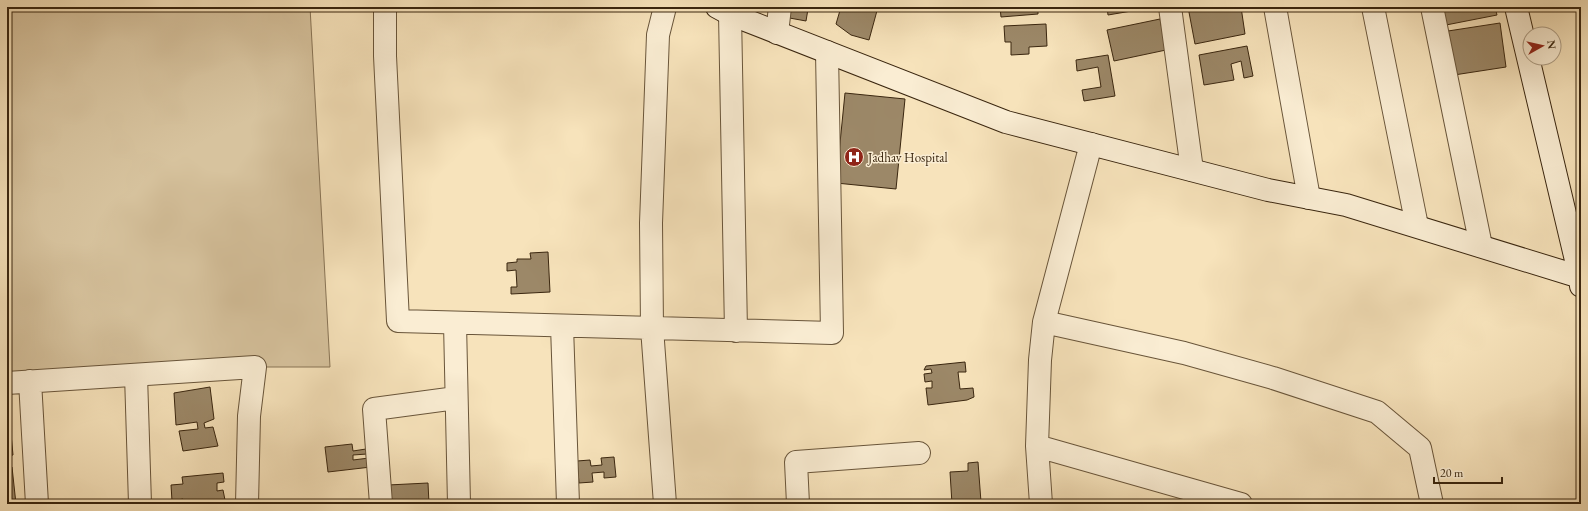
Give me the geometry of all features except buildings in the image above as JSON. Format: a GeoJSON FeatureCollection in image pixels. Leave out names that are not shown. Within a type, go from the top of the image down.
{"type":"FeatureCollection","features":[{"type":"Feature","properties":{"kind":"street"},"geometry":{"type":"LineString","coordinates":[[385,7],[385,56],[398,322],[832,333],[827,52]]}},
{"type":"Feature","properties":{"kind":"street"},"geometry":{"type":"LineString","coordinates":[[665,7],[658,35],[651,207],[652,328],[665,504]]}},
{"type":"Feature","properties":{"kind":"street"},"geometry":{"type":"LineString","coordinates":[[777,33],[780,7]]}},
{"type":"Feature","properties":{"kind":"street"},"geometry":{"type":"LineString","coordinates":[[1170,7],[1192,170]]}},
{"type":"Feature","properties":{"kind":"street"},"geometry":{"type":"LineString","coordinates":[[1275,7],[1309,198]]}},
{"type":"Feature","properties":{"kind":"street"},"geometry":{"type":"LineString","coordinates":[[1373,7],[1417,226]]}},
{"type":"Feature","properties":{"kind":"street"},"geometry":{"type":"LineString","coordinates":[[1432,7],[1481,246]]}},
{"type":"Feature","properties":{"kind":"street"},"geometry":{"type":"LineString","coordinates":[[1516,7],[1580,281]]}},
{"type":"Feature","properties":{"kind":"street"},"geometry":{"type":"LineString","coordinates":[[736,331],[724,11],[1006,122],[1268,190],[1346,205],[1481,246],[1580,281]]}},
{"type":"Feature","properties":{"kind":"street"},"geometry":{"type":"LineString","coordinates":[[1041,504],[1037,446],[1040,360],[1044,322],[1091,144]]}},
{"type":"Feature","properties":{"kind":"street"},"geometry":{"type":"LineString","coordinates":[[1044,322],[1184,353],[1273,378],[1377,412],[1420,448],[1432,504]]}},
{"type":"Feature","properties":{"kind":"street"},"geometry":{"type":"LineString","coordinates":[[455,323],[459,504]]}},
{"type":"Feature","properties":{"kind":"street"},"geometry":{"type":"LineString","coordinates":[[562,326],[568,504]]}},
{"type":"Feature","properties":{"kind":"street"},"geometry":{"type":"LineString","coordinates":[[7,383],[254,367],[249,416],[247,504]]}},
{"type":"Feature","properties":{"kind":"street"},"geometry":{"type":"LineString","coordinates":[[136,375],[140,504]]}},
{"type":"Feature","properties":{"kind":"street"},"geometry":{"type":"LineString","coordinates":[[30,381],[37,504]]}},
{"type":"Feature","properties":{"kind":"street"},"geometry":{"type":"LineString","coordinates":[[381,504],[374,409],[456,398]]}},
{"type":"Feature","properties":{"kind":"street"},"geometry":{"type":"LineString","coordinates":[[1037,446],[1241,504]]}},
{"type":"Feature","properties":{"kind":"street"},"geometry":{"type":"LineString","coordinates":[[798,504],[796,462],[919,453]]}},
{"type":"Feature","properties":{"kind":"shaded area"},"geometry":{"type":"Polygon","coordinates":[[[7,7],[310,7],[330,367],[255,367],[7,383],[7,7]]]}},
{"type":"Feature","properties":{"kind":"place","name":"Jadhav Hospital"},"geometry":{"type":"Point","coordinates":[854,157]}}]}
